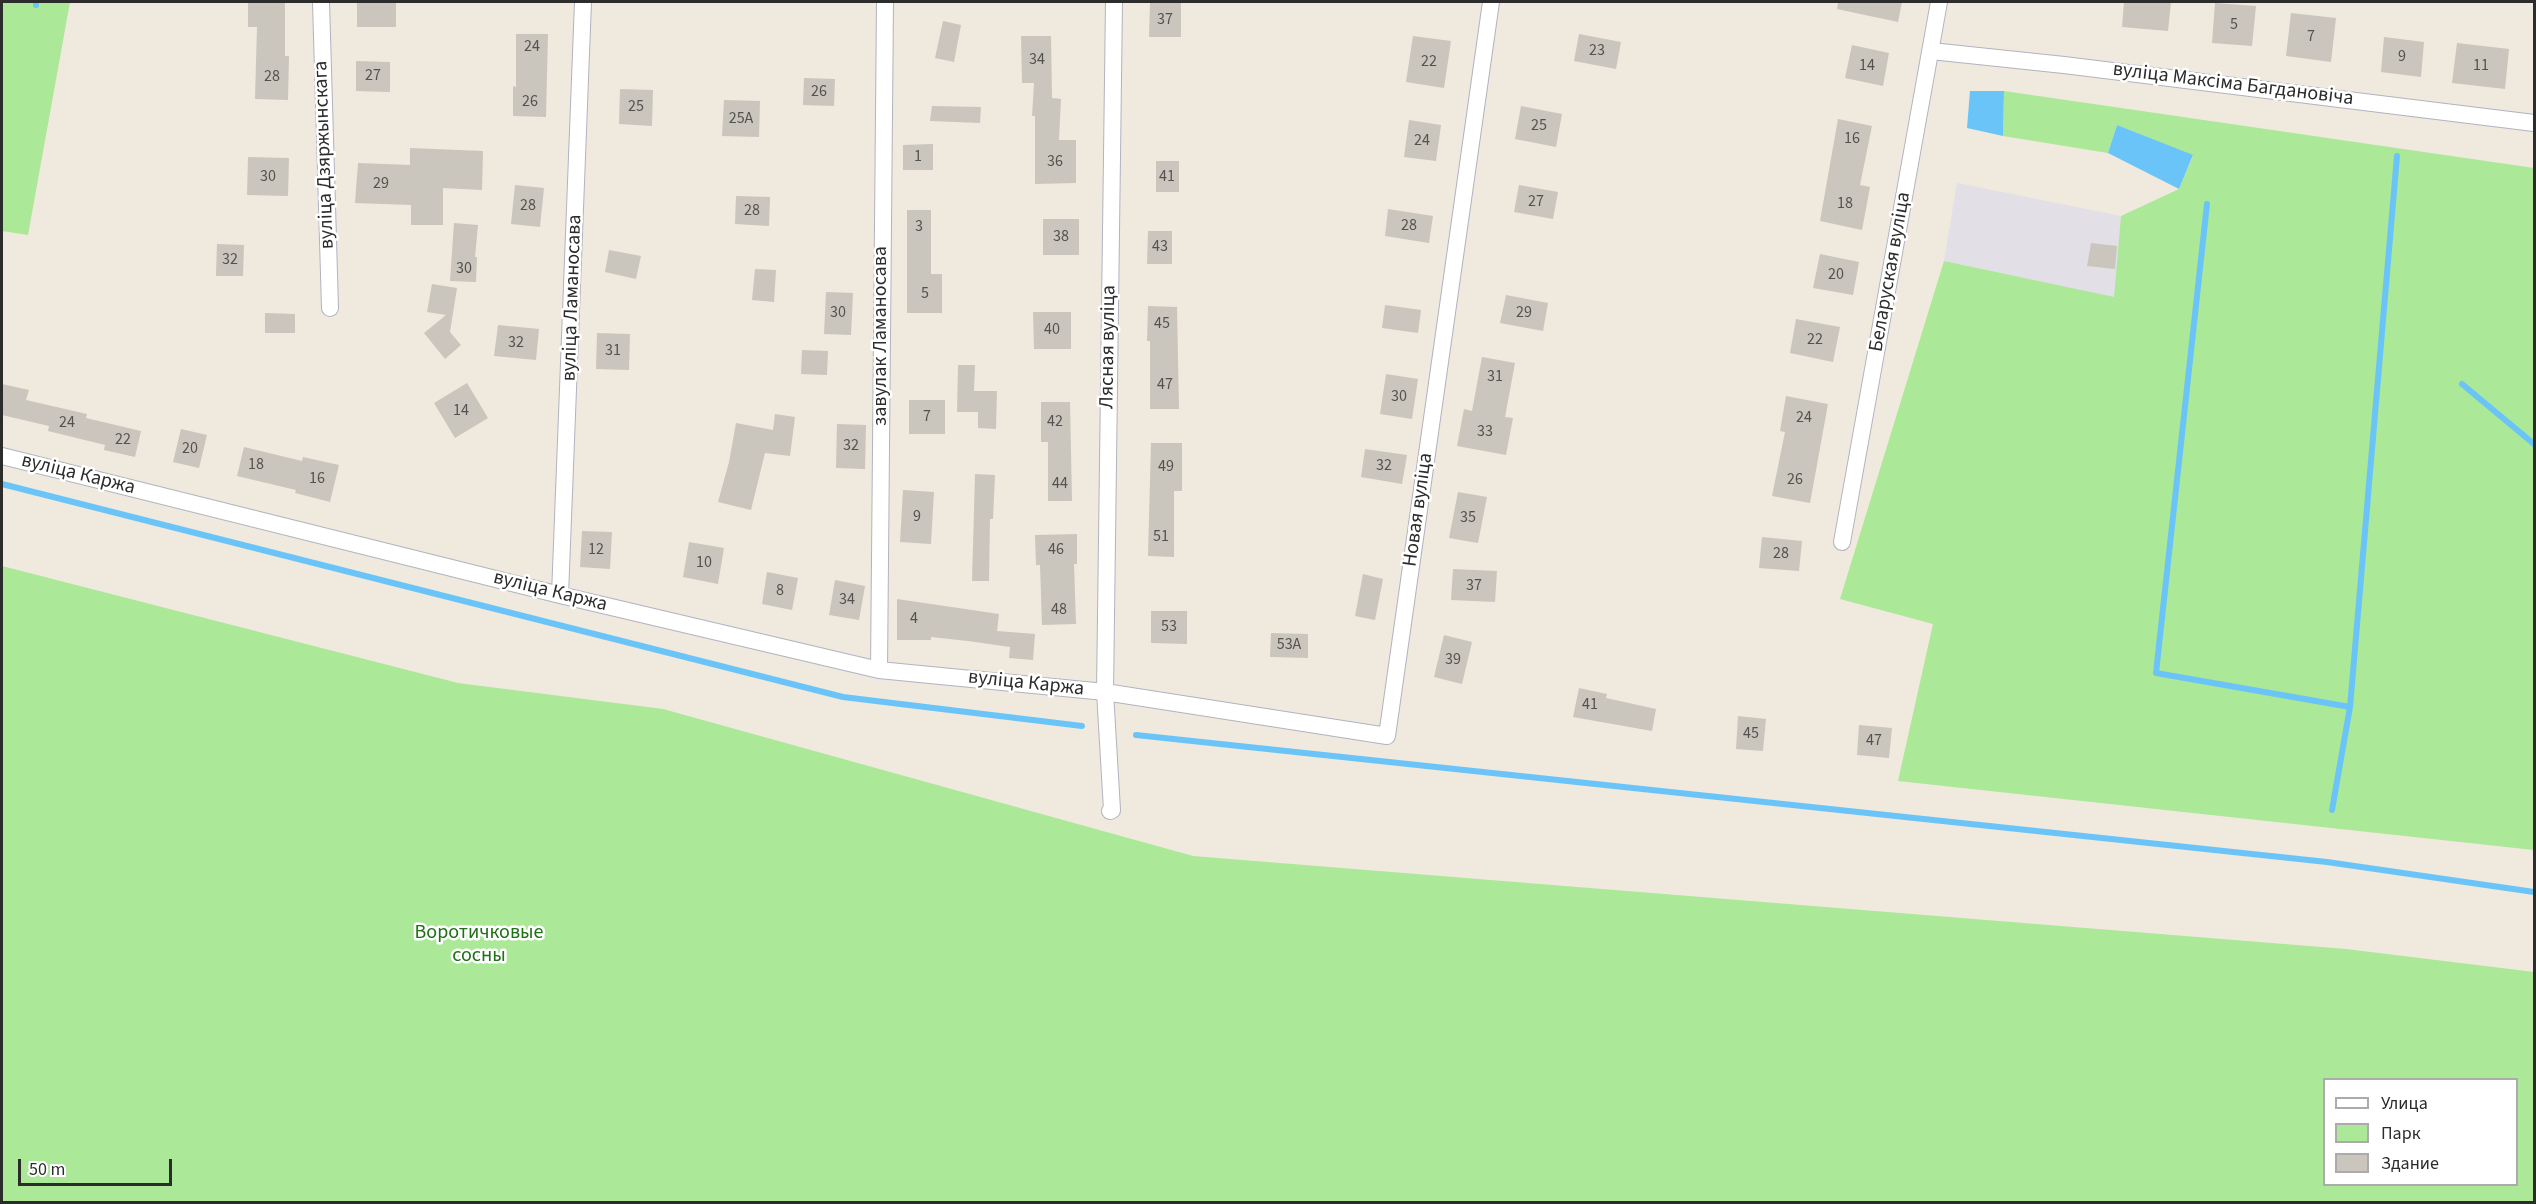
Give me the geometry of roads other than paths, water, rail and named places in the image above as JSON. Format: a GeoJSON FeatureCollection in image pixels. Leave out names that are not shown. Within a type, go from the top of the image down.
{"type":"FeatureCollection","features":[{"type":"Feature","properties":{"kind":"street","name":"вуліца Дзяржынскага"},"geometry":{"type":"LineString","coordinates":[[321,2],[330,308]]}},
{"type":"Feature","properties":{"kind":"street","name":"вуліца Ламаносава"},"geometry":{"type":"LineString","coordinates":[[560,595],[583,2]]}},
{"type":"Feature","properties":{"kind":"street","name":"завулак Ламаносава"},"geometry":{"type":"LineString","coordinates":[[879,670],[885,2]]}},
{"type":"Feature","properties":{"kind":"street","name":"Лясная вуліца"},"geometry":{"type":"LineString","coordinates":[[1110,811],[1112,810],[1105,692],[1114,2]]}},
{"type":"Feature","properties":{"kind":"street","name":"Новая вуліца"},"geometry":{"type":"LineString","coordinates":[[1105,692],[1387,736],[1491,2]]}},
{"type":"Feature","properties":{"kind":"street","name":"Беларуская вуліца"},"geometry":{"type":"LineString","coordinates":[[1842,542],[1939,2]]}},
{"type":"Feature","properties":{"kind":"street","name":"вуліца Максіма Багдановіча"},"geometry":{"type":"LineString","coordinates":[[1931,51],[2123,72],[2535,123]]}},
{"type":"Feature","properties":{"kind":"street","name":"вуліца Каржа"},"geometry":{"type":"LineString","coordinates":[[2,456],[560,595],[879,670],[1105,692]]}},
{"type":"Feature","properties":{"kind":"water"},"geometry":{"type":"Polygon","coordinates":[[[1970,91],[2004,91],[2003,136],[1967,128],[1970,91]]]}},
{"type":"Feature","properties":{"kind":"water"},"geometry":{"type":"Polygon","coordinates":[[[2117,125],[2193,155],[2179,189],[2108,153],[2117,125]]]}},
{"type":"Feature","properties":{"kind":"waterway"},"geometry":{"type":"LineString","coordinates":[[2332,810],[2350,707],[2397,156]]}},
{"type":"Feature","properties":{"kind":"waterway"},"geometry":{"type":"LineString","coordinates":[[2207,204],[2156,673],[2350,707]]}},
{"type":"Feature","properties":{"kind":"waterway"},"geometry":{"type":"LineString","coordinates":[[2462,384],[2534,444]]}},
{"type":"Feature","properties":{"kind":"waterway"},"geometry":{"type":"LineString","coordinates":[[2,484],[843,697],[1082,726]]}},
{"type":"Feature","properties":{"kind":"waterway"},"geometry":{"type":"LineString","coordinates":[[1136,735],[2327,862],[2534,892]]}},
{"type":"Feature","properties":{"kind":"park label","name":"Воротичковые сосны"},"geometry":{"type":"Point","coordinates":[479,946]}}]}
